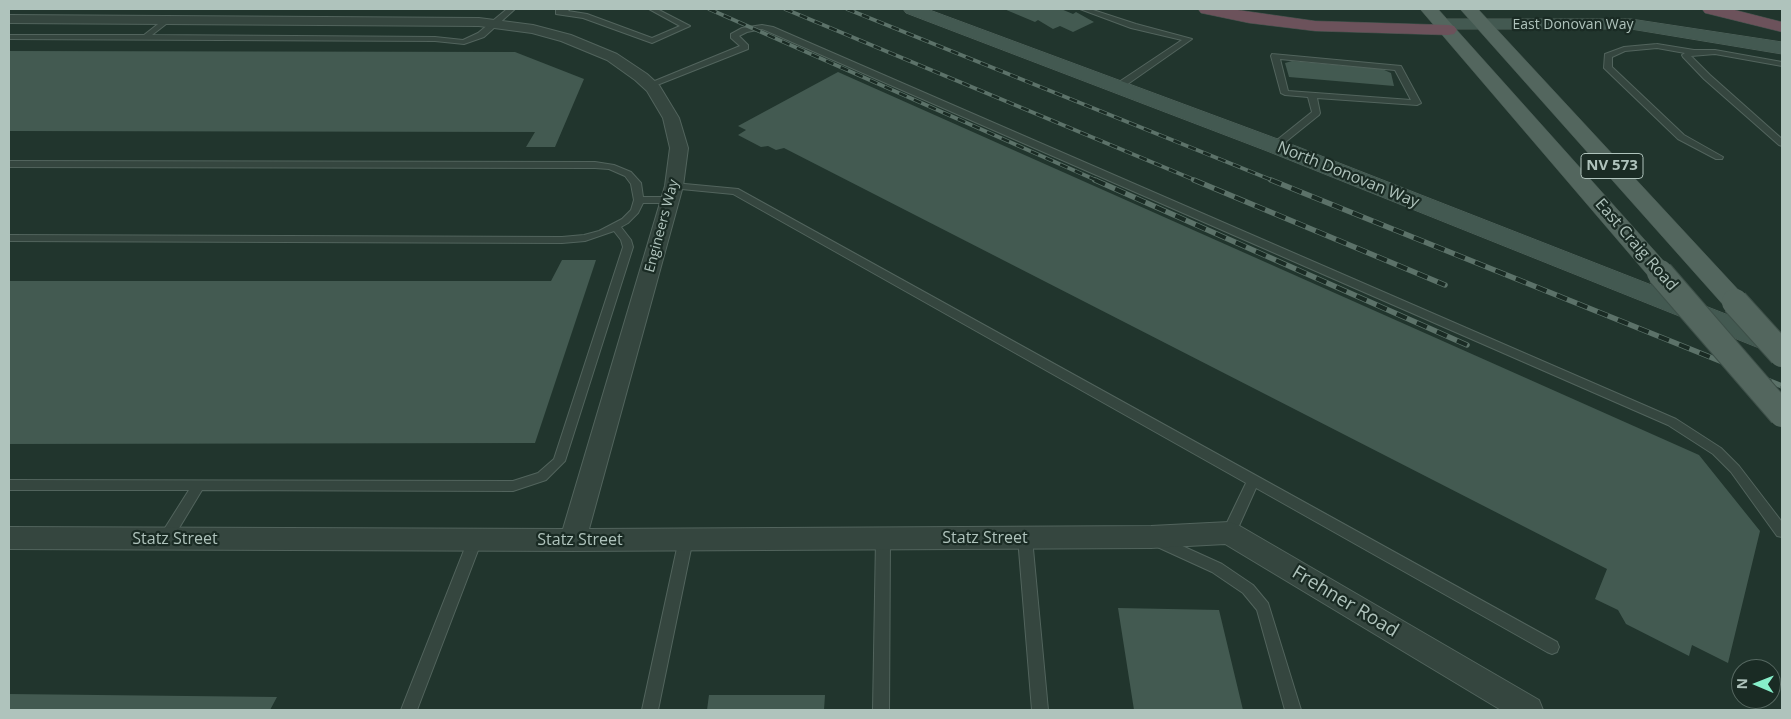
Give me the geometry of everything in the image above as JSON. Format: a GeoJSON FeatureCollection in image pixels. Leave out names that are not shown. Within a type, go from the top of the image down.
{"type":"FeatureCollection","features":[{"type":"Feature","properties":{"kind":"highway"},"geometry":{"type":"LineString","coordinates":[[1207,9],[1248,18],[1315,26],[1445,27]]}},
{"type":"Feature","properties":{"kind":"highway"},"geometry":{"type":"LineString","coordinates":[[1711,9],[1782,27]]}},
{"type":"Feature","properties":{"kind":"main road","name":"East Craig Road"},"geometry":{"type":"LineString","coordinates":[[1429,9],[1782,414]]}},
{"type":"Feature","properties":{"kind":"main road","name":"NV 573"},"geometry":{"type":"LineString","coordinates":[[1469,9],[1782,354]]}},
{"type":"Feature","properties":{"kind":"street","name":"North Donovan Way"},"geometry":{"type":"LineString","coordinates":[[912,9],[1275,146],[1782,347]]}},
{"type":"Feature","properties":{"kind":"street","name":"Engineers Way"},"geometry":{"type":"LineString","coordinates":[[9,19],[455,20],[496,24],[533,29],[566,38],[612,57],[650,85],[671,118],[678,148],[672,193],[574,540]]}},
{"type":"Feature","properties":{"kind":"street","name":"East Donovan Way"},"geometry":{"type":"LineString","coordinates":[[1445,27],[1702,34],[1782,48]]}},
{"type":"Feature","properties":{"kind":"street"},"geometry":{"type":"LineString","coordinates":[[1151,537],[1229,533]]}},
{"type":"Feature","properties":{"kind":"street","name":"Frehner Road"},"geometry":{"type":"LineString","coordinates":[[1229,533],[1528,710]]}},
{"type":"Feature","properties":{"kind":"street","name":"Statz Street"},"geometry":{"type":"LineString","coordinates":[[9,538],[686,540],[1151,537]]}},
{"type":"Feature","properties":{"kind":"lane"},"geometry":{"type":"LineString","coordinates":[[9,38],[427,39],[464,42],[481,36],[511,9]]}},
{"type":"Feature","properties":{"kind":"lane"},"geometry":{"type":"LineString","coordinates":[[567,9],[559,12],[584,16],[652,41],[686,26],[652,9]]}},
{"type":"Feature","properties":{"kind":"lane"},"geometry":{"type":"LineString","coordinates":[[1084,9],[1134,26],[1188,39],[1119,86]]}},
{"type":"Feature","properties":{"kind":"lane"},"geometry":{"type":"LineString","coordinates":[[146,38],[167,19]]}},
{"type":"Feature","properties":{"kind":"lane"},"geometry":{"type":"LineString","coordinates":[[650,85],[745,47],[734,36],[745,30],[762,27],[770,28],[1672,422],[1717,451],[1735,469],[1782,532]]}},
{"type":"Feature","properties":{"kind":"lane"},"geometry":{"type":"LineString","coordinates":[[1719,157],[1681,137],[1608,68],[1608,56],[1624,49],[1657,46],[1694,52],[1715,52],[1782,64]]}},
{"type":"Feature","properties":{"kind":"lane"},"geometry":{"type":"LineString","coordinates":[[1694,52],[1686,55],[1707,77],[1782,143]]}},
{"type":"Feature","properties":{"kind":"lane"},"geometry":{"type":"LineString","coordinates":[[1275,56],[1398,68],[1416,103],[1331,96],[1312,95],[1284,93],[1275,56]]}},
{"type":"Feature","properties":{"kind":"lane"},"geometry":{"type":"LineString","coordinates":[[1275,146],[1316,113],[1312,95]]}},
{"type":"Feature","properties":{"kind":"lane"},"geometry":{"type":"LineString","coordinates":[[9,164],[595,165],[611,167],[628,174],[636,183],[639,200],[635,211],[625,221],[602,233],[586,238],[562,240],[9,238]]}},
{"type":"Feature","properties":{"kind":"lane"},"geometry":{"type":"LineString","coordinates":[[639,200],[672,193],[736,191],[1552,647]]}},
{"type":"Feature","properties":{"kind":"lane"},"geometry":{"type":"LineString","coordinates":[[9,485],[513,486],[542,478],[559,461],[628,247],[626,240],[615,226]]}},
{"type":"Feature","properties":{"kind":"lane"},"geometry":{"type":"LineString","coordinates":[[1229,533],[1254,480]]}},
{"type":"Feature","properties":{"kind":"lane"},"geometry":{"type":"LineString","coordinates":[[165,539],[199,485]]}},
{"type":"Feature","properties":{"kind":"lane"},"geometry":{"type":"LineString","coordinates":[[1151,537],[1217,568],[1248,588],[1263,607],[1293,710]]}},
{"type":"Feature","properties":{"kind":"lane"},"geometry":{"type":"LineString","coordinates":[[1025,538],[1040,710]]}},
{"type":"Feature","properties":{"kind":"lane"},"geometry":{"type":"LineString","coordinates":[[881,710],[883,539]]}},
{"type":"Feature","properties":{"kind":"lane"},"geometry":{"type":"LineString","coordinates":[[409,710],[475,540]]}},
{"type":"Feature","properties":{"kind":"lane"},"geometry":{"type":"LineString","coordinates":[[650,710],[686,540]]}},
{"type":"Feature","properties":{"kind":"building"},"geometry":{"type":"Polygon","coordinates":[[[1004,9],[1061,9],[1073,14],[1076,12],[1094,22],[1073,32],[1060,26],[1053,29],[1038,20],[1035,22],[1004,9]]]}},
{"type":"Feature","properties":{"kind":"building"},"geometry":{"type":"Polygon","coordinates":[[[9,51],[515,52],[584,79],[555,147],[526,147],[535,132],[9,131],[9,51]]]}},
{"type":"Feature","properties":{"kind":"building"},"geometry":{"type":"Polygon","coordinates":[[[1292,61],[1382,69],[1391,73],[1394,86],[1289,77],[1285,63],[1292,61]]]}},
{"type":"Feature","properties":{"kind":"building"},"geometry":{"type":"Polygon","coordinates":[[[838,72],[1699,455],[1760,531],[1728,663],[1692,645],[1689,656],[1626,624],[1618,610],[1595,599],[1607,569],[784,148],[776,150],[768,146],[761,147],[738,135],[746,130],[738,126],[838,72]]]}},
{"type":"Feature","properties":{"kind":"building"},"geometry":{"type":"Polygon","coordinates":[[[562,260],[596,260],[535,443],[9,444],[9,281],[551,281],[562,260]]]}},
{"type":"Feature","properties":{"kind":"building"},"geometry":{"type":"Polygon","coordinates":[[[1118,608],[1219,610],[1243,710],[1134,710],[1118,608]]]}},
{"type":"Feature","properties":{"kind":"building"},"geometry":{"type":"Polygon","coordinates":[[[9,694],[277,697],[270,710],[9,710],[9,694]]]}},
{"type":"Feature","properties":{"kind":"building"},"geometry":{"type":"Polygon","coordinates":[[[709,695],[825,695],[824,710],[707,710],[709,695]]]}},
{"type":"Feature","properties":{"kind":"railway"},"geometry":{"type":"LineString","coordinates":[[709,9],[1098,181]]}},
{"type":"Feature","properties":{"kind":"railway"},"geometry":{"type":"LineString","coordinates":[[785,9],[1197,181]]}},
{"type":"Feature","properties":{"kind":"railway"},"geometry":{"type":"LineString","coordinates":[[847,9],[1274,181]]}},
{"type":"Feature","properties":{"kind":"railway"},"geometry":{"type":"LineString","coordinates":[[1095,180],[1467,345]]}},
{"type":"Feature","properties":{"kind":"railway"},"geometry":{"type":"LineString","coordinates":[[1194,180],[1445,285]]}},
{"type":"Feature","properties":{"kind":"railway"},"geometry":{"type":"LineString","coordinates":[[1271,180],[1782,386]]}}]}
